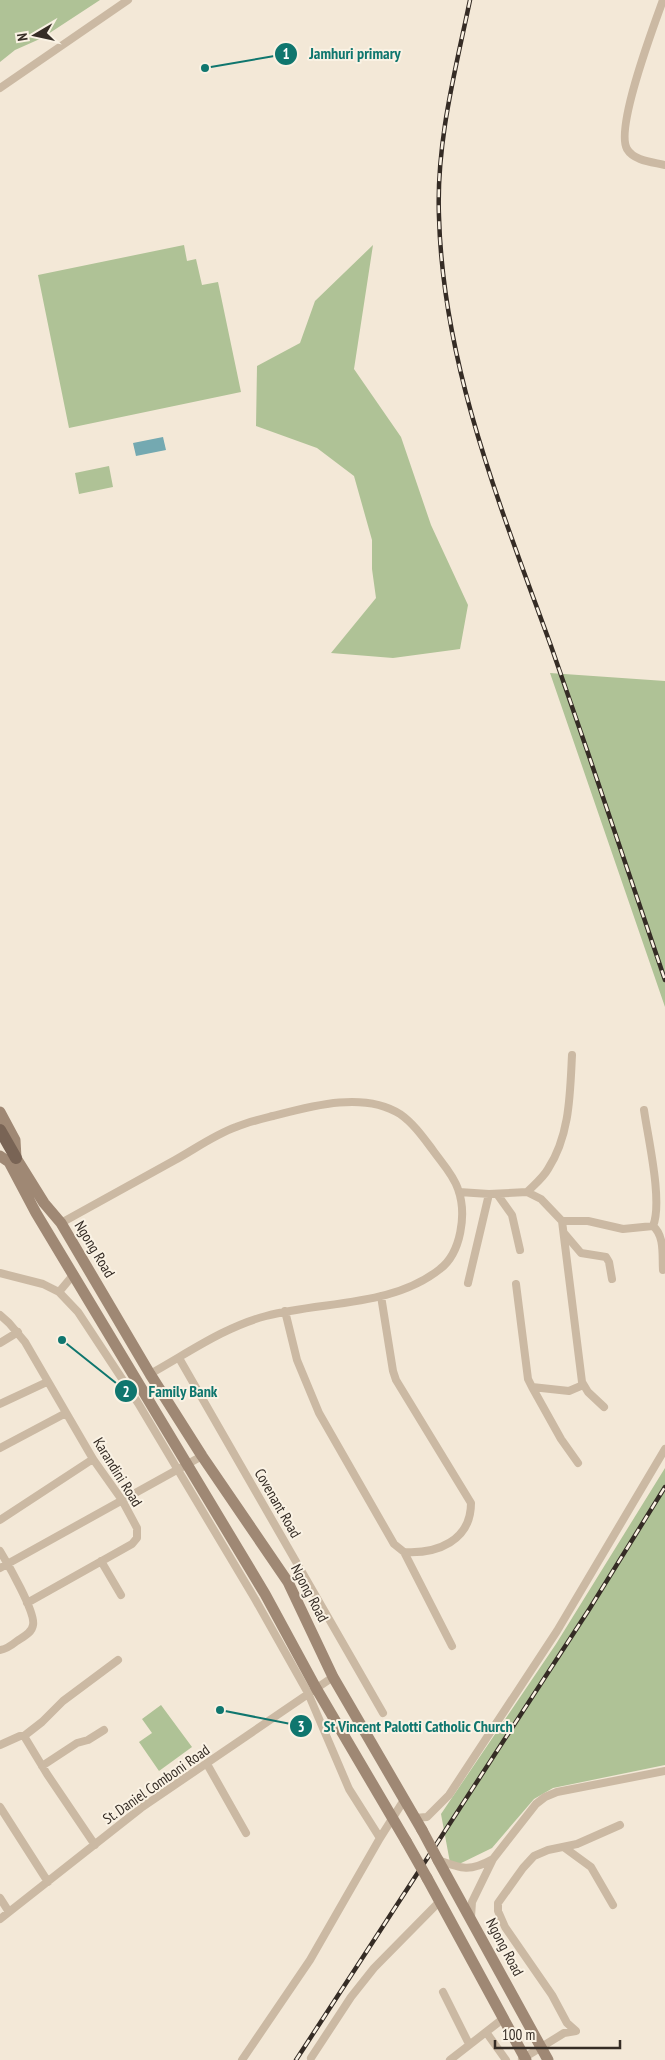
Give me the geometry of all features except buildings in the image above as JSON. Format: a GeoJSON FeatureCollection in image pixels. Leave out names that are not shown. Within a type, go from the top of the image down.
{"type":"FeatureCollection","features":[{"type":"Feature","properties":{"kind":"main road","name":"Ngong Road"},"geometry":{"type":"LineString","coordinates":[[0,1112],[15,1140],[8,1159]]}},
{"type":"Feature","properties":{"kind":"main road","name":"Ngong Road"},"geometry":{"type":"LineString","coordinates":[[0,1130],[8,1159],[61,1223],[150,1374],[202,1456],[288,1582],[333,1677],[472,1919],[548,2060]]}},
{"type":"Feature","properties":{"kind":"main road","name":"Ngong Road"},"geometry":{"type":"LineString","coordinates":[[0,1146],[36,1213],[89,1299],[183,1467],[265,1594],[312,1691],[393,1817],[504,2018],[524,2059]]}},
{"type":"Feature","properties":{"kind":"street"},"geometry":{"type":"LineString","coordinates":[[0,88],[128,0]]}},
{"type":"Feature","properties":{"kind":"street"},"geometry":{"type":"LineString","coordinates":[[663,0],[643,58],[625,135],[626,146],[632,154],[647,161],[665,165]]}},
{"type":"Feature","properties":{"kind":"street"},"geometry":{"type":"LineString","coordinates":[[527,1192],[548,1170],[562,1141],[570,1095],[572,1055]]}},
{"type":"Feature","properties":{"kind":"street"},"geometry":{"type":"LineString","coordinates":[[61,1223],[235,1127],[310,1106],[338,1102],[371,1104],[400,1115],[424,1138],[451,1174],[459,1192],[461,1219],[455,1252],[449,1262],[414,1286],[381,1296],[285,1311],[239,1324],[150,1374]]}},
{"type":"Feature","properties":{"kind":"street"},"geometry":{"type":"LineString","coordinates":[[644,1110],[656,1196],[656,1217],[653,1226]]}},
{"type":"Feature","properties":{"kind":"street"},"geometry":{"type":"LineString","coordinates":[[459,1192],[489,1194],[527,1192],[541,1199],[562,1220],[583,1385],[604,1407]]}},
{"type":"Feature","properties":{"kind":"street"},"geometry":{"type":"LineString","coordinates":[[468,1283],[489,1194]]}},
{"type":"Feature","properties":{"kind":"street"},"geometry":{"type":"LineString","coordinates":[[497,1194],[512,1215],[520,1250]]}},
{"type":"Feature","properties":{"kind":"street"},"geometry":{"type":"LineString","coordinates":[[562,1220],[588,1221],[623,1229],[653,1226],[657,1229],[661,1240],[663,1270]]}},
{"type":"Feature","properties":{"kind":"street"},"geometry":{"type":"LineString","coordinates":[[563,1231],[581,1253],[606,1258],[609,1262],[612,1279]]}},
{"type":"Feature","properties":{"kind":"street"},"geometry":{"type":"LineString","coordinates":[[0,1273],[43,1284],[59,1292],[76,1310],[138,1404],[183,1467]]}},
{"type":"Feature","properties":{"kind":"street"},"geometry":{"type":"LineString","coordinates":[[59,1292],[74,1274]]}},
{"type":"Feature","properties":{"kind":"street"},"geometry":{"type":"LineString","coordinates":[[516,1284],[528,1379],[561,1439],[578,1463]]}},
{"type":"Feature","properties":{"kind":"street"},"geometry":{"type":"LineString","coordinates":[[381,1296],[396,1380],[472,1503],[469,1523],[462,1533],[447,1545],[424,1551],[404,1552]]}},
{"type":"Feature","properties":{"kind":"street"},"geometry":{"type":"LineString","coordinates":[[76,1310],[89,1299]]}},
{"type":"Feature","properties":{"kind":"street"},"geometry":{"type":"LineString","coordinates":[[285,1311],[297,1360],[319,1413],[394,1544],[404,1552],[452,1646]]}},
{"type":"Feature","properties":{"kind":"street","name":"Karandini Road"},"geometry":{"type":"LineString","coordinates":[[0,1315],[18,1332],[93,1459],[122,1500],[137,1528],[137,1538],[132,1544],[27,1603]]}},
{"type":"Feature","properties":{"kind":"street"},"geometry":{"type":"LineString","coordinates":[[0,1342],[18,1332]]}},
{"type":"Feature","properties":{"kind":"street","name":"Covenant Road"},"geometry":{"type":"LineString","coordinates":[[179,1358],[383,1713]]}},
{"type":"Feature","properties":{"kind":"street"},"geometry":{"type":"LineString","coordinates":[[0,1404],[47,1382]]}},
{"type":"Feature","properties":{"kind":"street"},"geometry":{"type":"LineString","coordinates":[[532,1387],[569,1391],[583,1385]]}},
{"type":"Feature","properties":{"kind":"street"},"geometry":{"type":"LineString","coordinates":[[0,1448],[66,1413]]}},
{"type":"Feature","properties":{"kind":"street"},"geometry":{"type":"LineString","coordinates":[[414,1818],[427,1817],[450,1795],[557,1631],[665,1449]]}},
{"type":"Feature","properties":{"kind":"street"},"geometry":{"type":"LineString","coordinates":[[0,1568],[202,1456]]}},
{"type":"Feature","properties":{"kind":"street"},"geometry":{"type":"LineString","coordinates":[[0,1520],[93,1459]]}},
{"type":"Feature","properties":{"kind":"street"},"geometry":{"type":"LineString","coordinates":[[0,1551],[27,1603],[33,1620],[32,1630],[8,1648],[0,1650]]}},
{"type":"Feature","properties":{"kind":"street"},"geometry":{"type":"LineString","coordinates":[[102,1561],[121,1596]]}},
{"type":"Feature","properties":{"kind":"street"},"geometry":{"type":"LineString","coordinates":[[0,1745],[24,1736],[42,1722],[62,1701],[118,1660]]}},
{"type":"Feature","properties":{"kind":"street","name":"St. Daniel Comboni Road"},"geometry":{"type":"LineString","coordinates":[[0,1918],[141,1808],[333,1677]]}},
{"type":"Feature","properties":{"kind":"street"},"geometry":{"type":"LineString","coordinates":[[312,1691],[349,1789],[380,1838]]}},
{"type":"Feature","properties":{"kind":"street"},"geometry":{"type":"LineString","coordinates":[[42,1766],[77,1743],[88,1740],[104,1730]]}},
{"type":"Feature","properties":{"kind":"street"},"geometry":{"type":"LineString","coordinates":[[24,1736],[95,1845]]}},
{"type":"Feature","properties":{"kind":"street"},"geometry":{"type":"LineString","coordinates":[[208,1764],[246,1833]]}},
{"type":"Feature","properties":{"kind":"street"},"geometry":{"type":"LineString","coordinates":[[472,1919],[472,1902],[493,1859],[536,1804],[550,1794],[665,1772]]}},
{"type":"Feature","properties":{"kind":"street"},"geometry":{"type":"LineString","coordinates":[[242,2060],[310,1960],[404,1800]]}},
{"type":"Feature","properties":{"kind":"street"},"geometry":{"type":"LineString","coordinates":[[0,1807],[48,1882]]}},
{"type":"Feature","properties":{"kind":"street"},"geometry":{"type":"LineString","coordinates":[[524,2059],[540,2046],[564,2033],[576,2030],[567,2023],[552,1995],[506,1927],[498,1911],[498,1903],[534,1856],[548,1850],[577,1844],[620,1825]]}},
{"type":"Feature","properties":{"kind":"street"},"geometry":{"type":"LineString","coordinates":[[565,1848],[591,1867],[613,1905]]}},
{"type":"Feature","properties":{"kind":"street"},"geometry":{"type":"LineString","coordinates":[[438,1860],[468,1870],[479,1867],[493,1859]]}},
{"type":"Feature","properties":{"kind":"street"},"geometry":{"type":"LineString","coordinates":[[0,1898],[9,1912]]}},
{"type":"Feature","properties":{"kind":"street"},"geometry":{"type":"LineString","coordinates":[[311,2058],[351,1997],[374,1968],[440,1901]]}},
{"type":"Feature","properties":{"kind":"street"},"geometry":{"type":"LineString","coordinates":[[443,1992],[470,2044]]}},
{"type":"Feature","properties":{"kind":"street"},"geometry":{"type":"LineString","coordinates":[[450,2060],[504,2018]]}},
{"type":"Feature","properties":{"kind":"street"},"geometry":{"type":"LineString","coordinates":[[486,2032],[506,2060]]}},
{"type":"Feature","properties":{"kind":"green space"},"geometry":{"type":"Polygon","coordinates":[[[0,0],[100,0],[42,38],[15,50],[0,62],[0,0]]]}},
{"type":"Feature","properties":{"kind":"green space"},"geometry":{"type":"Polygon","coordinates":[[[184,245],[187,261],[196,259],[202,285],[218,282],[241,392],[69,428],[38,275],[184,245]]]}},
{"type":"Feature","properties":{"kind":"green space"},"geometry":{"type":"Polygon","coordinates":[[[373,245],[354,369],[401,437],[431,525],[468,605],[460,649],[393,658],[331,653],[376,598],[372,569],[372,540],[354,476],[317,448],[256,426],[257,366],[300,343],[315,301],[373,245]]]}},
{"type":"Feature","properties":{"kind":"green space"},"geometry":{"type":"Polygon","coordinates":[[[109,466],[113,487],[79,494],[75,473],[109,466]]]}},
{"type":"Feature","properties":{"kind":"green space"},"geometry":{"type":"Polygon","coordinates":[[[550,673],[665,681],[665,1007],[550,673]]]}},
{"type":"Feature","properties":{"kind":"green space"},"geometry":{"type":"Polygon","coordinates":[[[665,1468],[665,1765],[553,1788],[534,1799],[492,1848],[451,1868],[441,1814],[556,1644],[665,1468]]]}},
{"type":"Feature","properties":{"kind":"green space"},"geometry":{"type":"Polygon","coordinates":[[[161,1705],[192,1747],[159,1771],[139,1742],[152,1733],[142,1719],[161,1705]]]}},
{"type":"Feature","properties":{"kind":"water"},"geometry":{"type":"Polygon","coordinates":[[[163,437],[166,450],[136,456],[133,443],[163,437]]]}},
{"type":"Feature","properties":{"kind":"railway"},"geometry":{"type":"LineString","coordinates":[[470,0],[453,81],[440,162],[439,217],[443,273],[451,327],[463,382],[495,489],[566,688],[665,980]]}},
{"type":"Feature","properties":{"kind":"railway"},"geometry":{"type":"LineString","coordinates":[[296,2060],[590,1608],[665,1487]]}},
{"type":"Feature","properties":{"kind":"place","name":"Jamhuri primary"},"geometry":{"type":"Point","coordinates":[205,68]}},
{"type":"Feature","properties":{"kind":"place","name":"Family Bank"},"geometry":{"type":"Point","coordinates":[62,1340]}},
{"type":"Feature","properties":{"kind":"place","name":"St Vincent Palotti Catholic Church"},"geometry":{"type":"Point","coordinates":[220,1710]}}]}
